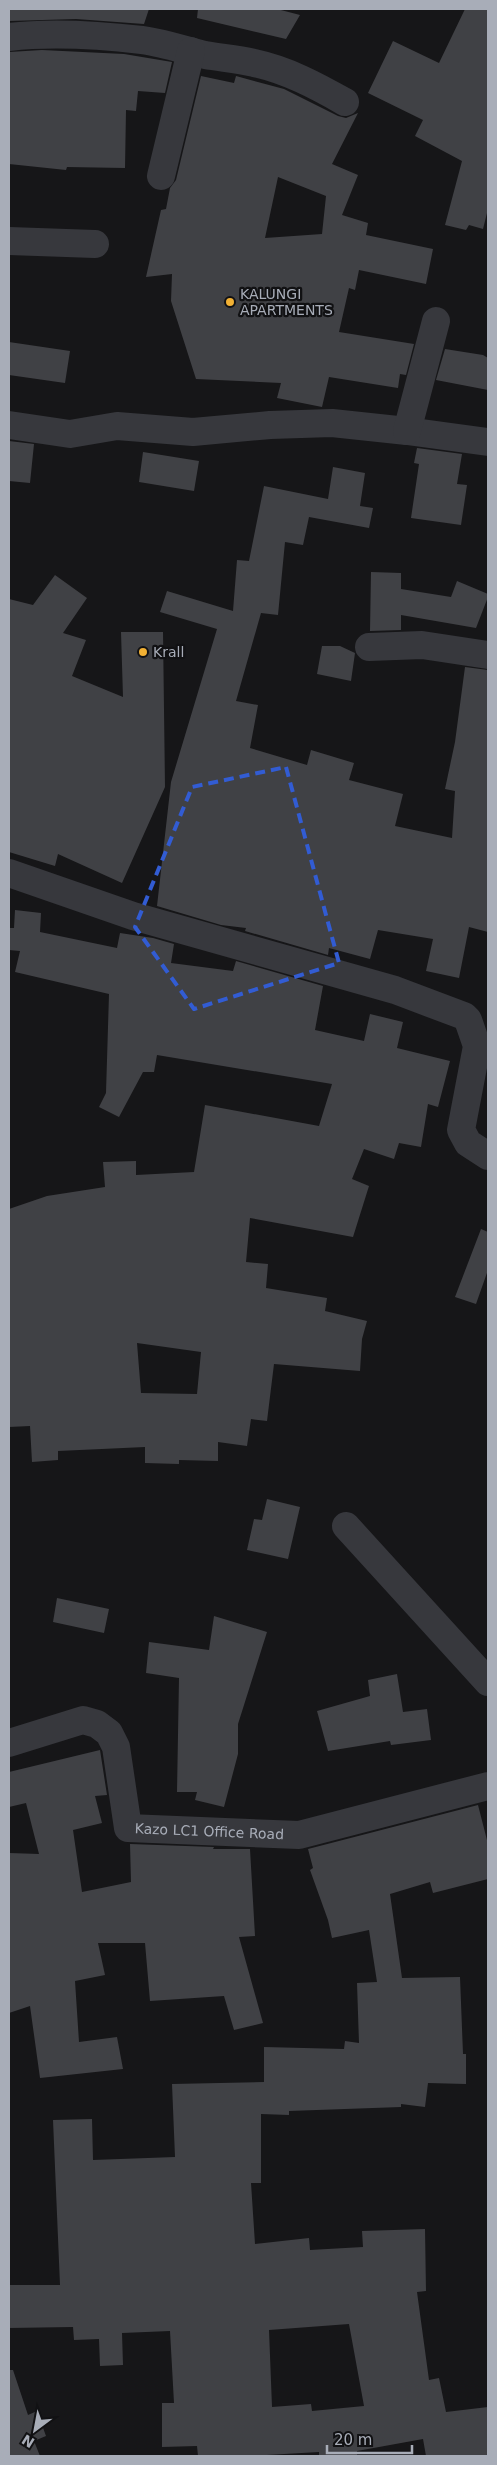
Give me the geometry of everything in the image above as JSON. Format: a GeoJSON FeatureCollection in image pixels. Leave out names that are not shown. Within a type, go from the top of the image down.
{"type":"FeatureCollection","features":[{"type":"Feature","properties":{"kind":"street"},"geometry":{"type":"LineString","coordinates":[[9,37],[81,36],[142,40],[256,63],[315,85],[345,102]]}},
{"type":"Feature","properties":{"kind":"street"},"geometry":{"type":"LineString","coordinates":[[161,176],[191,51]]}},
{"type":"Feature","properties":{"kind":"street"},"geometry":{"type":"LineString","coordinates":[[9,241],[95,244]]}},
{"type":"Feature","properties":{"kind":"street"},"geometry":{"type":"LineString","coordinates":[[407,431],[436,321]]}},
{"type":"Feature","properties":{"kind":"street"},"geometry":{"type":"LineString","coordinates":[[9,425],[70,434],[117,426],[193,432],[270,425],[332,423],[488,442]]}},
{"type":"Feature","properties":{"kind":"street"},"geometry":{"type":"LineString","coordinates":[[369,647],[422,645],[488,655]]}},
{"type":"Feature","properties":{"kind":"street"},"geometry":{"type":"LineString","coordinates":[[9,873],[133,916],[395,990],[464,1016],[468,1020],[477,1046],[461,1130],[468,1143],[488,1156]]}},
{"type":"Feature","properties":{"kind":"street"},"geometry":{"type":"LineString","coordinates":[[346,1526],[488,1682]]}},
{"type":"Feature","properties":{"kind":"street","name":"Kazo LC1 Office Road"},"geometry":{"type":"LineString","coordinates":[[9,1743],[83,1720],[97,1724],[109,1733],[116,1747],[128,1828],[299,1835],[488,1786]]}},
{"type":"Feature","properties":{"kind":"highlighted area"},"geometry":{"type":"Polygon","coordinates":[[[286,767],[339,963],[194,1009],[135,927],[192,787],[286,767]]]}},
{"type":"Feature","properties":{"kind":"building"},"geometry":{"type":"Polygon","coordinates":[[[9,9],[149,9],[144,24],[76,19],[9,21],[9,9]]]}},
{"type":"Feature","properties":{"kind":"building"},"geometry":{"type":"Polygon","coordinates":[[[198,9],[277,9],[300,15],[286,39],[197,18],[198,9]]]}},
{"type":"Feature","properties":{"kind":"building"},"geometry":{"type":"Polygon","coordinates":[[[465,9],[488,9],[488,209],[483,229],[469,225],[466,230],[445,225],[462,161],[415,136],[423,120],[368,93],[393,41],[439,63],[465,9]]]}},
{"type":"Feature","properties":{"kind":"building"},"geometry":{"type":"Polygon","coordinates":[[[42,50],[124,54],[172,62],[165,93],[138,91],[136,111],[126,110],[125,168],[67,167],[66,170],[9,164],[9,52],[42,50]]]}},
{"type":"Feature","properties":{"kind":"building"},"geometry":{"type":"Polygon","coordinates":[[[201,76],[234,83],[236,76],[284,89],[338,116],[346,118],[358,113],[332,164],[358,175],[342,215],[368,223],[366,235],[433,249],[426,284],[359,270],[355,290],[349,288],[339,332],[414,344],[406,375],[400,374],[398,388],[329,377],[322,407],[277,398],[281,383],[196,379],[171,301],[172,274],[146,277],[161,210],[166,209],[170,188],[176,180],[201,76]],[[278,177],[265,238],[322,234],[326,196],[278,177]]]}},
{"type":"Feature","properties":{"kind":"building"},"geometry":{"type":"Polygon","coordinates":[[[9,342],[70,351],[65,383],[9,375],[9,342]]]}},
{"type":"Feature","properties":{"kind":"building"},"geometry":{"type":"Polygon","coordinates":[[[445,349],[483,355],[488,358],[488,390],[436,380],[445,349]]]}},
{"type":"Feature","properties":{"kind":"building"},"geometry":{"type":"Polygon","coordinates":[[[9,441],[34,444],[30,483],[9,481],[9,441]]]}},
{"type":"Feature","properties":{"kind":"building"},"geometry":{"type":"Polygon","coordinates":[[[417,448],[462,454],[457,484],[467,485],[461,525],[411,518],[419,464],[414,463],[417,448]]]}},
{"type":"Feature","properties":{"kind":"building"},"geometry":{"type":"Polygon","coordinates":[[[143,452],[199,461],[194,491],[139,482],[143,452]]]}},
{"type":"Feature","properties":{"kind":"building"},"geometry":{"type":"Polygon","coordinates":[[[333,467],[365,473],[360,506],[373,508],[369,528],[309,517],[303,545],[285,542],[278,615],[261,613],[236,701],[258,705],[250,748],[307,765],[311,750],[354,763],[349,780],[403,794],[395,826],[452,838],[455,791],[445,789],[455,742],[465,667],[488,670],[488,932],[469,927],[459,978],[426,971],[433,939],[378,930],[370,959],[329,948],[328,955],[245,931],[246,928],[221,925],[157,906],[171,782],[217,629],[160,612],[167,591],[233,611],[237,560],[249,561],[264,486],[328,499],[333,467]]]}},
{"type":"Feature","properties":{"kind":"building"},"geometry":{"type":"Polygon","coordinates":[[[371,572],[401,573],[401,589],[451,597],[457,581],[488,594],[488,597],[476,628],[401,615],[401,630],[370,631],[371,572]]]}},
{"type":"Feature","properties":{"kind":"building"},"geometry":{"type":"Polygon","coordinates":[[[55,575],[87,598],[63,633],[86,640],[72,676],[123,697],[121,632],[163,632],[165,787],[122,883],[58,854],[55,866],[9,852],[9,599],[33,605],[55,575]]]}},
{"type":"Feature","properties":{"kind":"building"},"geometry":{"type":"Polygon","coordinates":[[[322,646],[340,646],[355,653],[351,681],[317,674],[322,646]]]}},
{"type":"Feature","properties":{"kind":"building"},"geometry":{"type":"Polygon","coordinates":[[[15,910],[41,913],[40,932],[117,948],[120,933],[153,938],[174,944],[171,963],[233,971],[236,961],[323,986],[315,1030],[364,1041],[370,1014],[403,1022],[397,1048],[450,1061],[438,1107],[428,1104],[421,1147],[399,1143],[394,1159],[364,1149],[352,1179],[369,1186],[353,1237],[250,1218],[246,1262],[268,1264],[266,1288],[327,1298],[325,1311],[367,1321],[362,1339],[360,1371],[274,1364],[267,1421],[251,1419],[247,1446],[218,1442],[218,1461],[179,1460],[179,1464],[145,1463],[145,1447],[58,1451],[58,1460],[32,1462],[30,1426],[9,1427],[9,1209],[47,1196],[105,1187],[103,1162],[136,1161],[136,1175],[194,1172],[205,1105],[319,1126],[332,1084],[157,1055],[154,1072],[143,1072],[119,1117],[99,1107],[106,1093],[109,994],[15,972],[20,951],[9,950],[9,928],[14,928],[15,910]],[[137,1343],[141,1393],[197,1394],[201,1352],[137,1343]]]}},
{"type":"Feature","properties":{"kind":"building"},"geometry":{"type":"Polygon","coordinates":[[[481,1229],[488,1232],[488,1270],[476,1304],[455,1297],[481,1229]]]}},
{"type":"Feature","properties":{"kind":"building"},"geometry":{"type":"Polygon","coordinates":[[[267,1499],[300,1507],[288,1559],[247,1550],[254,1519],[262,1520],[267,1499]]]}},
{"type":"Feature","properties":{"kind":"building"},"geometry":{"type":"Polygon","coordinates":[[[57,1598],[109,1609],[104,1633],[53,1622],[57,1598]]]}},
{"type":"Feature","properties":{"kind":"building"},"geometry":{"type":"Polygon","coordinates":[[[214,1616],[267,1632],[238,1724],[238,1754],[224,1807],[195,1800],[197,1792],[177,1792],[179,1678],[146,1673],[149,1642],[209,1650],[214,1616]]]}},
{"type":"Feature","properties":{"kind":"building"},"geometry":{"type":"Polygon","coordinates":[[[397,1674],[403,1712],[427,1709],[431,1740],[391,1745],[390,1741],[328,1751],[317,1711],[370,1696],[368,1680],[397,1674]]]}},
{"type":"Feature","properties":{"kind":"building"},"geometry":{"type":"Polygon","coordinates":[[[100,1750],[107,1795],[95,1796],[102,1823],[73,1830],[82,1892],[131,1882],[130,1844],[214,1847],[213,1849],[250,1849],[255,1936],[239,1937],[263,2023],[234,2030],[224,1996],[150,2001],[145,1943],[98,1943],[105,1975],[75,1981],[79,2042],[117,2037],[123,2069],[40,2078],[30,2006],[9,2013],[9,1853],[39,1854],[26,1803],[9,1807],[9,1772],[100,1750]]]}},
{"type":"Feature","properties":{"kind":"building"},"geometry":{"type":"Polygon","coordinates":[[[478,1805],[488,1844],[488,1879],[433,1893],[430,1882],[390,1894],[402,1978],[460,1977],[463,2054],[466,2054],[466,2084],[428,2083],[425,2107],[401,2104],[401,2107],[289,2111],[289,2115],[261,2114],[261,2183],[251,2183],[255,2244],[309,2238],[310,2250],[363,2247],[362,2231],[425,2229],[426,2291],[417,2292],[429,2380],[439,2378],[446,2412],[488,2407],[488,2456],[426,2456],[423,2439],[357,2451],[357,2456],[319,2456],[319,2452],[250,2456],[198,2456],[197,2446],[162,2447],[162,2403],[174,2403],[170,2331],[122,2333],[123,2365],[100,2366],[99,2339],[74,2340],[73,2327],[9,2328],[9,2285],[60,2285],[53,2120],[92,2119],[93,2160],[175,2157],[172,2084],[264,2082],[264,2047],[344,2049],[345,2041],[359,2043],[357,1983],[377,1982],[369,1930],[332,1938],[328,1920],[310,1870],[313,1868],[308,1849],[478,1805]],[[349,2324],[269,2330],[272,2407],[311,2404],[312,2411],[364,2406],[349,2324]]]}},
{"type":"Feature","properties":{"kind":"building"},"geometry":{"type":"Polygon","coordinates":[[[9,2370],[13,2370],[28,2415],[37,2411],[46,2436],[34,2441],[40,2456],[9,2456],[9,2370]]]}},
{"type":"Feature","properties":{"kind":"place","name":"KALUNGI APARTMENTS"},"geometry":{"type":"Point","coordinates":[230,302]}},
{"type":"Feature","properties":{"kind":"place","name":"Krall"},"geometry":{"type":"Point","coordinates":[143,652]}}]}
